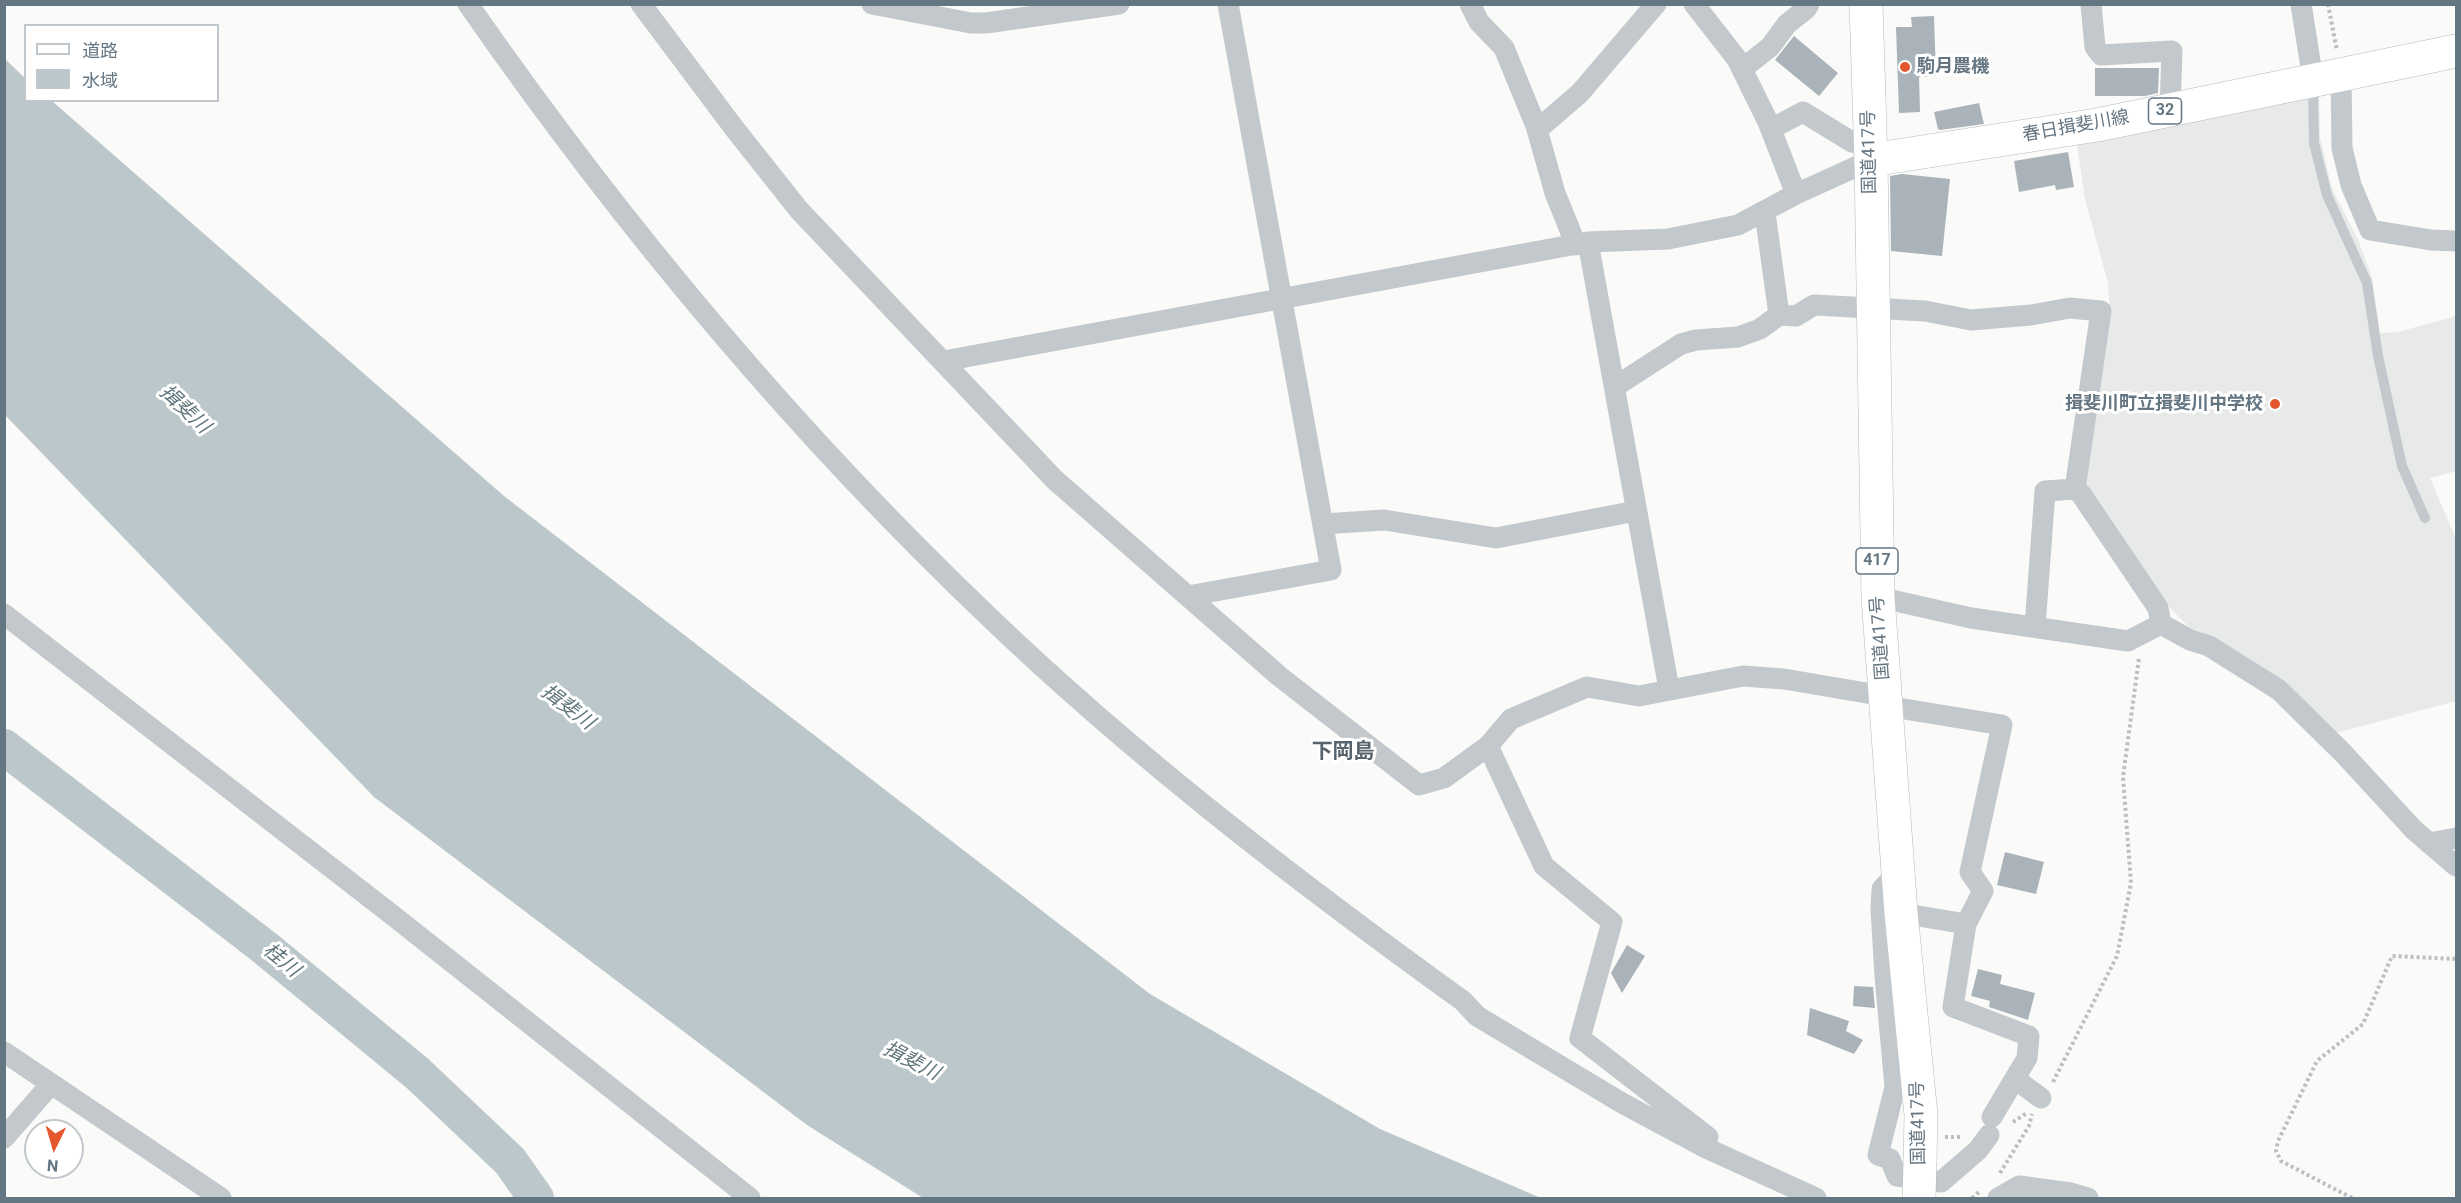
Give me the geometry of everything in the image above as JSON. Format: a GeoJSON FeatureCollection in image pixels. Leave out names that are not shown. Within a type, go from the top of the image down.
{"type":"FeatureCollection","features":[{"type":"Feature","properties":{"kind":"main road","name":"国道417号"},"geometry":{"type":"LineString","coordinates":[[1866,4],[1871,152],[1878,597],[1901,913],[1917,1057],[1919,1198]]}},
{"type":"Feature","properties":{"kind":"main road","name":"春日揖斐川線"},"geometry":{"type":"LineString","coordinates":[[1871,152],[2097,125],[2457,51]]}},
{"type":"Feature","properties":{"kind":"street"},"geometry":{"type":"LineString","coordinates":[[468,4],[595,178],[751,368],[830,456],[997,624],[1081,701],[1285,870],[1463,1000],[1477,1016],[1622,1104],[1706,1148],[1741,1162]]}},
{"type":"Feature","properties":{"kind":"street"},"geometry":{"type":"LineString","coordinates":[[641,4],[734,128],[800,210],[1055,480],[1279,676],[1419,785],[1444,778],[1488,746],[1510,719],[1587,687],[1639,696],[1743,676],[1784,679],[2002,725],[1970,872],[1983,891],[1966,924],[1953,1007],[2029,1036],[2027,1058],[1978,1150],[1941,1182],[1897,1176],[1890,1159],[1878,1155],[1895,1087],[1885,976],[1882,889],[1898,872]]}},
{"type":"Feature","properties":{"kind":"street"},"geometry":{"type":"LineString","coordinates":[[872,4],[971,23],[986,23],[1119,4]]}},
{"type":"Feature","properties":{"kind":"street"},"geometry":{"type":"LineString","coordinates":[[1188,596],[1331,570],[1228,4]]}},
{"type":"Feature","properties":{"kind":"street"},"geometry":{"type":"LineString","coordinates":[[1470,4],[1479,22],[1504,48],[1537,130],[1556,193],[1582,244],[1616,386],[1636,511],[1669,689]]}},
{"type":"Feature","properties":{"kind":"street"},"geometry":{"type":"LineString","coordinates":[[1537,130],[1580,93],[1656,4]]}},
{"type":"Feature","properties":{"kind":"street"},"geometry":{"type":"LineString","coordinates":[[1742,69],[1770,47],[1787,24],[1809,4]]}},
{"type":"Feature","properties":{"kind":"street"},"geometry":{"type":"LineString","coordinates":[[2091,4],[2095,47],[2101,55],[2172,51],[2170,110]]}},
{"type":"Feature","properties":{"kind":"street"},"geometry":{"type":"LineString","coordinates":[[2301,4],[2327,78],[2351,185],[2370,230],[2431,240],[2457,241]]}},
{"type":"Feature","properties":{"kind":"street"},"geometry":{"type":"LineString","coordinates":[[1702,8],[1737,59],[1771,129],[1796,194]]}},
{"type":"Feature","properties":{"kind":"street"},"geometry":{"type":"LineString","coordinates":[[1771,129],[1803,112],[1871,152]]}},
{"type":"Feature","properties":{"kind":"street"},"geometry":{"type":"LineString","coordinates":[[944,361],[1582,244],[1668,239],[1738,225],[1871,152]]}},
{"type":"Feature","properties":{"kind":"street"},"geometry":{"type":"LineString","coordinates":[[1762,212],[1766,220],[1779,315]]}},
{"type":"Feature","properties":{"kind":"street"},"geometry":{"type":"LineString","coordinates":[[1616,386],[1681,344],[1696,340],[1738,337],[1760,329],[1779,315],[1797,316],[1814,305],[1925,311],[1971,320],[2031,315],[2070,308],[2101,311],[2075,489]]}},
{"type":"Feature","properties":{"kind":"street"},"geometry":{"type":"LineString","coordinates":[[2035,627],[2045,491],[2075,489],[2081,494],[2158,608],[2161,624]]}},
{"type":"Feature","properties":{"kind":"street"},"geometry":{"type":"LineString","coordinates":[[1323,524],[1384,520],[1496,538],[1636,511]]}},
{"type":"Feature","properties":{"kind":"street"},"geometry":{"type":"LineString","coordinates":[[1878,597],[1971,618],[2128,641],[2161,624]]}},
{"type":"Feature","properties":{"kind":"street"},"geometry":{"type":"LineString","coordinates":[[4,614],[391,914],[750,1198]]}},
{"type":"Feature","properties":{"kind":"street"},"geometry":{"type":"LineString","coordinates":[[2161,624],[2190,640],[2209,646],[2279,690],[2343,753],[2414,830],[2457,866]]}},
{"type":"Feature","properties":{"kind":"street"},"geometry":{"type":"LineString","coordinates":[[1488,746],[1544,866],[1612,922],[1580,1038],[1741,1162],[1769,1178],[1816,1198]]}},
{"type":"Feature","properties":{"kind":"street"},"geometry":{"type":"LineString","coordinates":[[2430,843],[2457,838]]}},
{"type":"Feature","properties":{"kind":"street"},"geometry":{"type":"LineString","coordinates":[[1901,913],[1966,924]]}},
{"type":"Feature","properties":{"kind":"street"},"geometry":{"type":"LineString","coordinates":[[4,1052],[221,1198]]}},
{"type":"Feature","properties":{"kind":"street"},"geometry":{"type":"LineString","coordinates":[[2015,1079],[2041,1098]]}},
{"type":"Feature","properties":{"kind":"street"},"geometry":{"type":"LineString","coordinates":[[4,1138],[51,1084]]}},
{"type":"Feature","properties":{"kind":"street"},"geometry":{"type":"LineString","coordinates":[[1989,1195],[2019,1186],[2071,1193],[2088,1198]]}},
{"type":"Feature","properties":{"kind":"lane"},"geometry":{"type":"LineString","coordinates":[[2327,78],[2314,143],[2326,195],[2367,283],[2378,356],[2402,466],[2425,518]]}},
{"type":"Feature","properties":{"kind":"path"},"geometry":{"type":"LineString","coordinates":[[2327,78],[2328,4]]}},
{"type":"Feature","properties":{"kind":"path"},"geometry":{"type":"LineString","coordinates":[[2041,1098],[2050,1089],[2117,956],[2131,883],[2123,777],[2140,651],[2138,636]]}},
{"type":"Feature","properties":{"kind":"path"},"geometry":{"type":"LineString","coordinates":[[2352,1198],[2281,1161],[2276,1151],[2278,1142],[2317,1061],[2363,1024],[2392,956],[2457,959]]}},
{"type":"Feature","properties":{"kind":"path"},"geometry":{"type":"LineString","coordinates":[[1920,1149],[1977,1138],[1991,1126],[1997,1133],[2035,1105],[2029,1126],[2003,1170],[1995,1177]]}},
{"type":"Feature","properties":{"kind":"path"},"geometry":{"type":"LineString","coordinates":[[1972,1198],[1989,1195]]}},
{"type":"Feature","properties":{"kind":"shaded area","name":"揖斐川町立揖斐川中学校"},"geometry":{"type":"Polygon","coordinates":[[[2319,91],[2320,138],[2332,188],[2358,240],[2372,277],[2380,333],[2398,332],[2456,316],[2456,471],[2430,478],[2456,539],[2456,701],[2336,733],[2194,632],[2148,586],[2081,480],[2110,315],[2108,283],[2085,199],[2076,138],[2319,91]]]}},
{"type":"Feature","properties":{"kind":"water","name":"揖斐川"},"geometry":{"type":"Polygon","coordinates":[[[5,59],[24,77],[24,102],[53,102],[504,496],[1150,994],[1380,1129],[1541,1198],[923,1198],[807,1125],[374,797],[5,415],[5,59]]]}},
{"type":"Feature","properties":{"kind":"building"},"geometry":{"type":"Polygon","coordinates":[[[1934,16],[1936,76],[1919,77],[1920,112],[1899,113],[1896,27],[1912,27],[1911,17],[1934,16]]]}},
{"type":"Feature","properties":{"kind":"building"},"geometry":{"type":"Polygon","coordinates":[[[1794,36],[1838,73],[1819,96],[1775,60],[1794,36]]]}},
{"type":"Feature","properties":{"kind":"building"},"geometry":{"type":"Polygon","coordinates":[[[2095,68],[2159,68],[2158,93],[2145,96],[2095,96],[2095,68]]]}},
{"type":"Feature","properties":{"kind":"building"},"geometry":{"type":"Polygon","coordinates":[[[1979,103],[1984,124],[1938,129],[1934,112],[1979,103]]]}},
{"type":"Feature","properties":{"kind":"building"},"geometry":{"type":"Polygon","coordinates":[[[2068,152],[2074,187],[2056,190],[2055,185],[2019,192],[2014,161],[2068,152]]]}},
{"type":"Feature","properties":{"kind":"building"},"geometry":{"type":"Polygon","coordinates":[[[1902,174],[1950,179],[1942,256],[1891,251],[1890,176],[1902,174]]]}},
{"type":"Feature","properties":{"kind":"building"},"geometry":{"type":"Polygon","coordinates":[[[2005,852],[2044,862],[2036,894],[1997,885],[2005,852]]]}},
{"type":"Feature","properties":{"kind":"building"},"geometry":{"type":"Polygon","coordinates":[[[1627,945],[1645,956],[1622,993],[1611,973],[1627,945]]]}},
{"type":"Feature","properties":{"kind":"building"},"geometry":{"type":"Polygon","coordinates":[[[1978,969],[2002,975],[2000,984],[2035,993],[2028,1020],[1989,1007],[1990,1001],[1971,996],[1978,969]]]}},
{"type":"Feature","properties":{"kind":"building"},"geometry":{"type":"Polygon","coordinates":[[[1854,986],[1873,987],[1875,1008],[1853,1006],[1854,986]]]}},
{"type":"Feature","properties":{"kind":"building"},"geometry":{"type":"Polygon","coordinates":[[[1810,1008],[1849,1021],[1846,1031],[1863,1040],[1854,1054],[1807,1035],[1810,1008]]]}},
{"type":"Feature","properties":{"kind":"waterway","name":"桂川"},"geometry":{"type":"LineString","coordinates":[[4,747],[264,947],[417,1073],[510,1161],[536,1198]]}},
{"type":"Feature","properties":{"kind":"place","name":"駒月農機"},"geometry":{"type":"Point","coordinates":[1905,67]}},
{"type":"Feature","properties":{"kind":"place","name":"揖斐川町立揖斐川中学校"},"geometry":{"type":"Point","coordinates":[2275,404]}},
{"type":"Feature","properties":{"kind":"district","name":"下岡島"},"geometry":{"type":"Point","coordinates":[1343,753]}}]}
